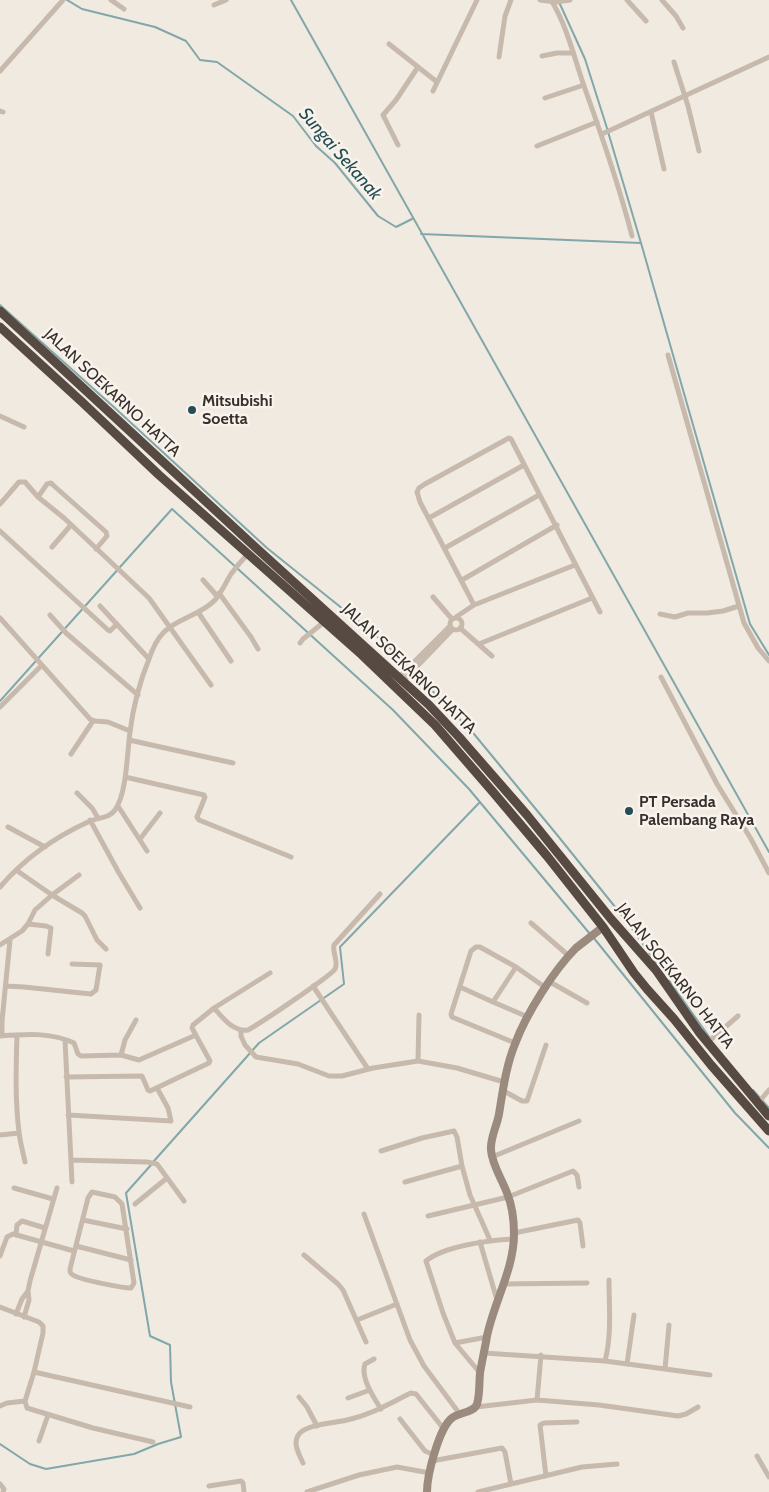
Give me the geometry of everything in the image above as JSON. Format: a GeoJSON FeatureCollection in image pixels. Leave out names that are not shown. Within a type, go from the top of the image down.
{"type":"FeatureCollection","features":[{"type":"Feature","properties":{"kind":"highway","name":"JALAN SOEKARNO HATTA"},"geometry":{"type":"LineString","coordinates":[[0,311],[254,546],[403,676],[527,815],[611,920],[656,970],[699,1032],[760,1101],[769,1116]]}},
{"type":"Feature","properties":{"kind":"highway","name":"JALAN SOEKARNO HATTA"},"geometry":{"type":"LineString","coordinates":[[0,327],[153,469],[424,713],[535,841],[634,973],[769,1131]]}},
{"type":"Feature","properties":{"kind":"highway"},"geometry":{"type":"LineString","coordinates":[[462,757],[470,749]]}},
{"type":"Feature","properties":{"kind":"street"},"geometry":{"type":"LineString","coordinates":[[0,71],[63,0]]}},
{"type":"Feature","properties":{"kind":"street"},"geometry":{"type":"LineString","coordinates":[[111,0],[124,9]]}},
{"type":"Feature","properties":{"kind":"street"},"geometry":{"type":"LineString","coordinates":[[214,6],[226,0]]}},
{"type":"Feature","properties":{"kind":"street"},"geometry":{"type":"LineString","coordinates":[[433,91],[477,0]]}},
{"type":"Feature","properties":{"kind":"street"},"geometry":{"type":"LineString","coordinates":[[500,57],[505,16],[511,0]]}},
{"type":"Feature","properties":{"kind":"street"},"geometry":{"type":"LineString","coordinates":[[540,0],[570,0]]}},
{"type":"Feature","properties":{"kind":"street"},"geometry":{"type":"LineString","coordinates":[[628,0],[646,21]]}},
{"type":"Feature","properties":{"kind":"street"},"geometry":{"type":"LineString","coordinates":[[662,0],[676,16],[683,28]]}},
{"type":"Feature","properties":{"kind":"street"},"geometry":{"type":"LineString","coordinates":[[553,1],[597,122],[604,133],[632,236]]}},
{"type":"Feature","properties":{"kind":"street"},"geometry":{"type":"LineString","coordinates":[[388,44],[437,82]]}},
{"type":"Feature","properties":{"kind":"street"},"geometry":{"type":"LineString","coordinates":[[542,56],[573,52]]}},
{"type":"Feature","properties":{"kind":"street"},"geometry":{"type":"LineString","coordinates":[[604,133],[769,57]]}},
{"type":"Feature","properties":{"kind":"street"},"geometry":{"type":"LineString","coordinates":[[674,62],[699,151]]}},
{"type":"Feature","properties":{"kind":"street"},"geometry":{"type":"LineString","coordinates":[[398,144],[383,115],[396,100],[418,67]]}},
{"type":"Feature","properties":{"kind":"street"},"geometry":{"type":"LineString","coordinates":[[545,98],[584,85]]}},
{"type":"Feature","properties":{"kind":"street"},"geometry":{"type":"LineString","coordinates":[[651,112],[664,169]]}},
{"type":"Feature","properties":{"kind":"street"},"geometry":{"type":"LineString","coordinates":[[537,146],[597,122]]}},
{"type":"Feature","properties":{"kind":"street"},"geometry":{"type":"LineString","coordinates":[[668,355],[744,623],[758,648],[769,661]]}},
{"type":"Feature","properties":{"kind":"street"},"geometry":{"type":"LineString","coordinates":[[0,416],[24,426]]}},
{"type":"Feature","properties":{"kind":"street"},"geometry":{"type":"LineString","coordinates":[[474,606],[417,492],[425,484],[509,438],[600,612]]}},
{"type":"Feature","properties":{"kind":"street"},"geometry":{"type":"LineString","coordinates":[[429,518],[524,465]]}},
{"type":"Feature","properties":{"kind":"street"},"geometry":{"type":"LineString","coordinates":[[1,500],[16,485],[25,482],[38,497],[149,598],[211,685]]}},
{"type":"Feature","properties":{"kind":"street"},"geometry":{"type":"LineString","coordinates":[[38,497],[47,484],[51,483],[106,532],[107,536],[96,549]]}},
{"type":"Feature","properties":{"kind":"street"},"geometry":{"type":"LineString","coordinates":[[445,548],[539,495]]}},
{"type":"Feature","properties":{"kind":"street"},"geometry":{"type":"LineString","coordinates":[[52,547],[71,525]]}},
{"type":"Feature","properties":{"kind":"street"},"geometry":{"type":"LineString","coordinates":[[462,580],[556,526]]}},
{"type":"Feature","properties":{"kind":"street"},"geometry":{"type":"LineString","coordinates":[[0,531],[108,630],[117,624]]}},
{"type":"Feature","properties":{"kind":"street"},"geometry":{"type":"LineString","coordinates":[[0,887],[16,870],[45,847],[90,820],[107,817],[118,806],[138,695],[156,643],[170,627],[211,603],[248,554]]}},
{"type":"Feature","properties":{"kind":"street"},"geometry":{"type":"LineString","coordinates":[[452,628],[450,622],[474,606],[575,565]]}},
{"type":"Feature","properties":{"kind":"street"},"geometry":{"type":"LineString","coordinates":[[203,580],[218,595],[252,637],[258,649]]}},
{"type":"Feature","properties":{"kind":"street"},"geometry":{"type":"LineString","coordinates":[[433,597],[454,618],[459,618],[462,622],[460,628]]}},
{"type":"Feature","properties":{"kind":"street"},"geometry":{"type":"LineString","coordinates":[[479,644],[592,598]]}},
{"type":"Feature","properties":{"kind":"street"},"geometry":{"type":"LineString","coordinates":[[100,606],[149,659]]}},
{"type":"Feature","properties":{"kind":"street"},"geometry":{"type":"LineString","coordinates":[[660,614],[675,617],[688,613],[719,611],[739,606]]}},
{"type":"Feature","properties":{"kind":"street"},"geometry":{"type":"LineString","coordinates":[[198,612],[232,661]]}},
{"type":"Feature","properties":{"kind":"street"},"geometry":{"type":"LineString","coordinates":[[50,615],[64,631],[138,695]]}},
{"type":"Feature","properties":{"kind":"street"},"geometry":{"type":"LineString","coordinates":[[0,618],[93,721],[108,722],[130,731]]}},
{"type":"Feature","properties":{"kind":"street"},"geometry":{"type":"LineString","coordinates":[[300,643],[324,622]]}},
{"type":"Feature","properties":{"kind":"street"},"geometry":{"type":"LineString","coordinates":[[403,676],[452,628]]}},
{"type":"Feature","properties":{"kind":"street"},"geometry":{"type":"LineString","coordinates":[[452,628],[457,630],[460,628]]}},
{"type":"Feature","properties":{"kind":"street"},"geometry":{"type":"LineString","coordinates":[[460,628],[492,656]]}},
{"type":"Feature","properties":{"kind":"street"},"geometry":{"type":"LineString","coordinates":[[0,707],[39,662]]}},
{"type":"Feature","properties":{"kind":"street"},"geometry":{"type":"LineString","coordinates":[[661,677],[717,784],[751,839],[769,873]]}},
{"type":"Feature","properties":{"kind":"street"},"geometry":{"type":"LineString","coordinates":[[72,754],[93,721]]}},
{"type":"Feature","properties":{"kind":"street"},"geometry":{"type":"LineString","coordinates":[[129,740],[233,763]]}},
{"type":"Feature","properties":{"kind":"street"},"geometry":{"type":"LineString","coordinates":[[124,778],[204,795],[197,817],[199,820],[291,857]]}},
{"type":"Feature","properties":{"kind":"street"},"geometry":{"type":"LineString","coordinates":[[77,793],[92,808],[98,818]]}},
{"type":"Feature","properties":{"kind":"street"},"geometry":{"type":"LineString","coordinates":[[118,806],[147,851]]}},
{"type":"Feature","properties":{"kind":"street"},"geometry":{"type":"LineString","coordinates":[[140,839],[160,813]]}},
{"type":"Feature","properties":{"kind":"street"},"geometry":{"type":"LineString","coordinates":[[90,820],[140,908]]}},
{"type":"Feature","properties":{"kind":"street"},"geometry":{"type":"LineString","coordinates":[[8,827],[45,847]]}},
{"type":"Feature","properties":{"kind":"street"},"geometry":{"type":"LineString","coordinates":[[16,870],[84,914],[97,940],[106,949]]}},
{"type":"Feature","properties":{"kind":"street"},"geometry":{"type":"LineString","coordinates":[[0,945],[22,931],[35,910],[79,875]]}},
{"type":"Feature","properties":{"kind":"street"},"geometry":{"type":"LineString","coordinates":[[214,1008],[225,1020],[244,1030],[251,1028],[313,986],[335,969],[334,945],[380,894]]}},
{"type":"Feature","properties":{"kind":"street"},"geometry":{"type":"LineString","coordinates":[[531,923],[569,956]]}},
{"type":"Feature","properties":{"kind":"street"},"geometry":{"type":"LineString","coordinates":[[28,924],[51,928],[48,954]]}},
{"type":"Feature","properties":{"kind":"street"},"geometry":{"type":"LineString","coordinates":[[476,1407],[487,1337],[512,1252],[514,1236],[508,1197],[492,1157],[492,1139],[497,1124],[503,1086],[515,1043],[528,1017],[569,956],[600,930]]}},
{"type":"Feature","properties":{"kind":"street"},"geometry":{"type":"LineString","coordinates":[[10,940],[6,986],[2,1001],[1,1036],[44,1035],[71,1041],[75,1044],[77,1052],[81,1056],[121,1055],[142,1060],[196,1035]]}},
{"type":"Feature","properties":{"kind":"street"},"geometry":{"type":"LineString","coordinates":[[515,1043],[452,1018],[451,1014],[471,951],[476,947],[480,947],[548,985],[587,1002]]}},
{"type":"Feature","properties":{"kind":"street"},"geometry":{"type":"LineString","coordinates":[[6,986],[94,993],[100,965],[72,964]]}},
{"type":"Feature","properties":{"kind":"street"},"geometry":{"type":"LineString","coordinates":[[493,1002],[516,967]]}},
{"type":"Feature","properties":{"kind":"street"},"geometry":{"type":"LineString","coordinates":[[66,1076],[142,1076],[150,1091],[210,1062],[192,1025],[214,1008],[270,973]]}},
{"type":"Feature","properties":{"kind":"street"},"geometry":{"type":"LineString","coordinates":[[313,986],[368,1069]]}},
{"type":"Feature","properties":{"kind":"street"},"geometry":{"type":"LineString","coordinates":[[460,987],[528,1017]]}},
{"type":"Feature","properties":{"kind":"street"},"geometry":{"type":"LineString","coordinates":[[418,1062],[419,1015]]}},
{"type":"Feature","properties":{"kind":"street"},"geometry":{"type":"LineString","coordinates":[[708,1042],[738,1016]]}},
{"type":"Feature","properties":{"kind":"street"},"geometry":{"type":"LineString","coordinates":[[121,1055],[125,1040],[136,1020]]}},
{"type":"Feature","properties":{"kind":"street"},"geometry":{"type":"LineString","coordinates":[[241,1030],[241,1036],[253,1055],[265,1059],[298,1064],[323,1074],[342,1076],[368,1069],[418,1062],[457,1068],[503,1086],[522,1101],[527,1101],[546,1045]]}},
{"type":"Feature","properties":{"kind":"street"},"geometry":{"type":"LineString","coordinates":[[16,1035],[15,1078],[19,1133],[25,1162]]}},
{"type":"Feature","properties":{"kind":"street"},"geometry":{"type":"LineString","coordinates":[[65,1040],[72,1182]]}},
{"type":"Feature","properties":{"kind":"street"},"geometry":{"type":"LineString","coordinates":[[68,1115],[171,1121],[168,1108],[157,1088]]}},
{"type":"Feature","properties":{"kind":"street"},"geometry":{"type":"LineString","coordinates":[[760,1101],[769,1090]]}},
{"type":"Feature","properties":{"kind":"street"},"geometry":{"type":"LineString","coordinates":[[492,1157],[579,1121]]}},
{"type":"Feature","properties":{"kind":"street"},"geometry":{"type":"LineString","coordinates":[[381,1151],[422,1138],[453,1131],[458,1137],[462,1166],[473,1205],[490,1240]]}},
{"type":"Feature","properties":{"kind":"street"},"geometry":{"type":"LineString","coordinates":[[0,1135],[19,1133]]}},
{"type":"Feature","properties":{"kind":"street"},"geometry":{"type":"LineString","coordinates":[[71,1160],[150,1162],[157,1164],[184,1201]]}},
{"type":"Feature","properties":{"kind":"street"},"geometry":{"type":"LineString","coordinates":[[405,1182],[462,1166]]}},
{"type":"Feature","properties":{"kind":"street"},"geometry":{"type":"LineString","coordinates":[[428,1216],[508,1197],[573,1171],[577,1175],[579,1188]]}},
{"type":"Feature","properties":{"kind":"street"},"geometry":{"type":"LineString","coordinates":[[135,1204],[168,1178]]}},
{"type":"Feature","properties":{"kind":"street"},"geometry":{"type":"LineString","coordinates":[[14,1188],[54,1199]]}},
{"type":"Feature","properties":{"kind":"street"},"geometry":{"type":"LineString","coordinates":[[24,1317],[29,1300],[28,1292],[57,1188]]}},
{"type":"Feature","properties":{"kind":"street"},"geometry":{"type":"LineString","coordinates":[[95,1192],[113,1196],[118,1199],[123,1208],[126,1229],[132,1260],[133,1286],[130,1288],[74,1276],[70,1273],[88,1196],[91,1193],[95,1192]]}},
{"type":"Feature","properties":{"kind":"street"},"geometry":{"type":"LineString","coordinates":[[364,1214],[410,1340],[416,1352],[459,1413]]}},
{"type":"Feature","properties":{"kind":"street"},"geometry":{"type":"LineString","coordinates":[[83,1220],[126,1229]]}},
{"type":"Feature","properties":{"kind":"street"},"geometry":{"type":"LineString","coordinates":[[480,1373],[454,1342],[442,1313],[426,1262],[442,1253],[480,1242],[514,1236],[578,1220],[583,1246]]}},
{"type":"Feature","properties":{"kind":"street"},"geometry":{"type":"LineString","coordinates":[[16,1234],[17,1225],[22,1221],[45,1228]]}},
{"type":"Feature","properties":{"kind":"street"},"geometry":{"type":"LineString","coordinates":[[0,1256],[8,1236],[16,1234],[41,1242],[132,1260]]}},
{"type":"Feature","properties":{"kind":"street"},"geometry":{"type":"LineString","coordinates":[[480,1242],[497,1300]]}},
{"type":"Feature","properties":{"kind":"street"},"geometry":{"type":"LineString","coordinates":[[304,1255],[340,1287],[345,1294],[366,1342]]}},
{"type":"Feature","properties":{"kind":"street"},"geometry":{"type":"LineString","coordinates":[[605,1361],[609,1344],[610,1326],[609,1280]]}},
{"type":"Feature","properties":{"kind":"street"},"geometry":{"type":"LineString","coordinates":[[502,1284],[587,1283]]}},
{"type":"Feature","properties":{"kind":"street"},"geometry":{"type":"LineString","coordinates":[[16,1314],[22,1299],[28,1292]]}},
{"type":"Feature","properties":{"kind":"street"},"geometry":{"type":"LineString","coordinates":[[357,1320],[397,1304]]}},
{"type":"Feature","properties":{"kind":"street"},"geometry":{"type":"LineString","coordinates":[[1,1309],[41,1322],[44,1329],[25,1406],[93,1428],[153,1442]]}},
{"type":"Feature","properties":{"kind":"street"},"geometry":{"type":"LineString","coordinates":[[627,1364],[634,1315]]}},
{"type":"Feature","properties":{"kind":"street"},"geometry":{"type":"LineString","coordinates":[[665,1369],[668,1325]]}},
{"type":"Feature","properties":{"kind":"street"},"geometry":{"type":"LineString","coordinates":[[454,1342],[487,1337]]}},
{"type":"Feature","properties":{"kind":"street"},"geometry":{"type":"LineString","coordinates":[[484,1353],[605,1361],[710,1375]]}},
{"type":"Feature","properties":{"kind":"street"},"geometry":{"type":"LineString","coordinates":[[537,1400],[541,1356]]}},
{"type":"Feature","properties":{"kind":"street"},"geometry":{"type":"LineString","coordinates":[[374,1359],[365,1364],[364,1368],[370,1390],[381,1409]]}},
{"type":"Feature","properties":{"kind":"street"},"geometry":{"type":"LineString","coordinates":[[34,1372],[190,1407]]}},
{"type":"Feature","properties":{"kind":"street"},"geometry":{"type":"LineString","coordinates":[[348,1398],[370,1390]]}},
{"type":"Feature","properties":{"kind":"street"},"geometry":{"type":"LineString","coordinates":[[303,1463],[296,1440],[300,1433],[318,1426],[359,1417],[381,1409],[409,1394],[414,1393],[443,1428]]}},
{"type":"Feature","properties":{"kind":"street"},"geometry":{"type":"LineString","coordinates":[[299,1397],[308,1407],[318,1426]]}},
{"type":"Feature","properties":{"kind":"street"},"geometry":{"type":"LineString","coordinates":[[427,1492],[433,1458],[443,1428],[451,1418],[476,1407],[537,1400],[598,1405],[678,1416],[685,1415],[698,1407]]}},
{"type":"Feature","properties":{"kind":"street"},"geometry":{"type":"LineString","coordinates":[[0,1406],[26,1401]]}},
{"type":"Feature","properties":{"kind":"street"},"geometry":{"type":"LineString","coordinates":[[39,1441],[48,1415]]}},
{"type":"Feature","properties":{"kind":"street"},"geometry":{"type":"LineString","coordinates":[[400,1419],[421,1448],[433,1458]]}},
{"type":"Feature","properties":{"kind":"street"},"geometry":{"type":"LineString","coordinates":[[546,1476],[540,1425],[544,1423],[577,1422]]}},
{"type":"Feature","properties":{"kind":"street"},"geometry":{"type":"LineString","coordinates":[[433,1458],[502,1448],[505,1452],[511,1484]]}},
{"type":"Feature","properties":{"kind":"street"},"geometry":{"type":"LineString","coordinates":[[757,1456],[769,1477]]}},
{"type":"Feature","properties":{"kind":"street"},"geometry":{"type":"LineString","coordinates":[[478,1492],[582,1467],[617,1464]]}},
{"type":"Feature","properties":{"kind":"street"},"geometry":{"type":"LineString","coordinates":[[307,1492],[359,1475],[397,1467],[430,1473]]}},
{"type":"Feature","properties":{"kind":"street"},"geometry":{"type":"LineString","coordinates":[[209,1486],[241,1481],[244,1492]]}},
{"type":"Feature","properties":{"kind":"street"},"geometry":{"type":"LineString","coordinates":[[0,1484],[4,1489],[3,1492]]}},
{"type":"Feature","properties":{"kind":"waterway","name":"Sungai Sekanak"},"geometry":{"type":"LineString","coordinates":[[67,0],[82,9],[155,27],[186,41],[200,60],[217,62],[293,116],[316,146],[335,163],[378,216],[396,227],[412,219]]}},
{"type":"Feature","properties":{"kind":"waterway"},"geometry":{"type":"LineString","coordinates":[[291,0],[769,852]]}},
{"type":"Feature","properties":{"kind":"waterway"},"geometry":{"type":"LineString","coordinates":[[559,2],[585,59],[606,125],[750,624],[769,655]]}},
{"type":"Feature","properties":{"kind":"waterway"},"geometry":{"type":"LineString","coordinates":[[421,234],[641,243]]}},
{"type":"Feature","properties":{"kind":"waterway"},"geometry":{"type":"LineString","coordinates":[[0,305],[267,548],[384,642],[408,666]]}},
{"type":"Feature","properties":{"kind":"waterway"},"geometry":{"type":"LineString","coordinates":[[0,701],[172,509],[393,710],[469,789],[590,934]]}},
{"type":"Feature","properties":{"kind":"waterway"},"geometry":{"type":"LineString","coordinates":[[413,671],[474,734],[628,923],[659,967]]}},
{"type":"Feature","properties":{"kind":"waterway"},"geometry":{"type":"LineString","coordinates":[[154,1161],[259,1043],[344,984],[340,947],[480,802]]}},
{"type":"Feature","properties":{"kind":"waterway"},"geometry":{"type":"LineString","coordinates":[[593,937],[735,1113],[769,1148]]}},
{"type":"Feature","properties":{"kind":"waterway"},"geometry":{"type":"LineString","coordinates":[[668,979],[710,1038]]}},
{"type":"Feature","properties":{"kind":"waterway"},"geometry":{"type":"LineString","coordinates":[[753,1090],[769,1108]]}},
{"type":"Feature","properties":{"kind":"waterway"},"geometry":{"type":"LineString","coordinates":[[0,1444],[30,1464],[46,1469],[134,1454],[181,1437],[171,1382],[170,1345],[150,1336],[126,1193],[151,1165]]}},
{"type":"Feature","properties":{"kind":"place","name":"Mitsubishi Soetta"},"geometry":{"type":"Point","coordinates":[192,410]}},
{"type":"Feature","properties":{"kind":"place","name":"PT Persada Palembang Raya"},"geometry":{"type":"Point","coordinates":[629,811]}}]}
